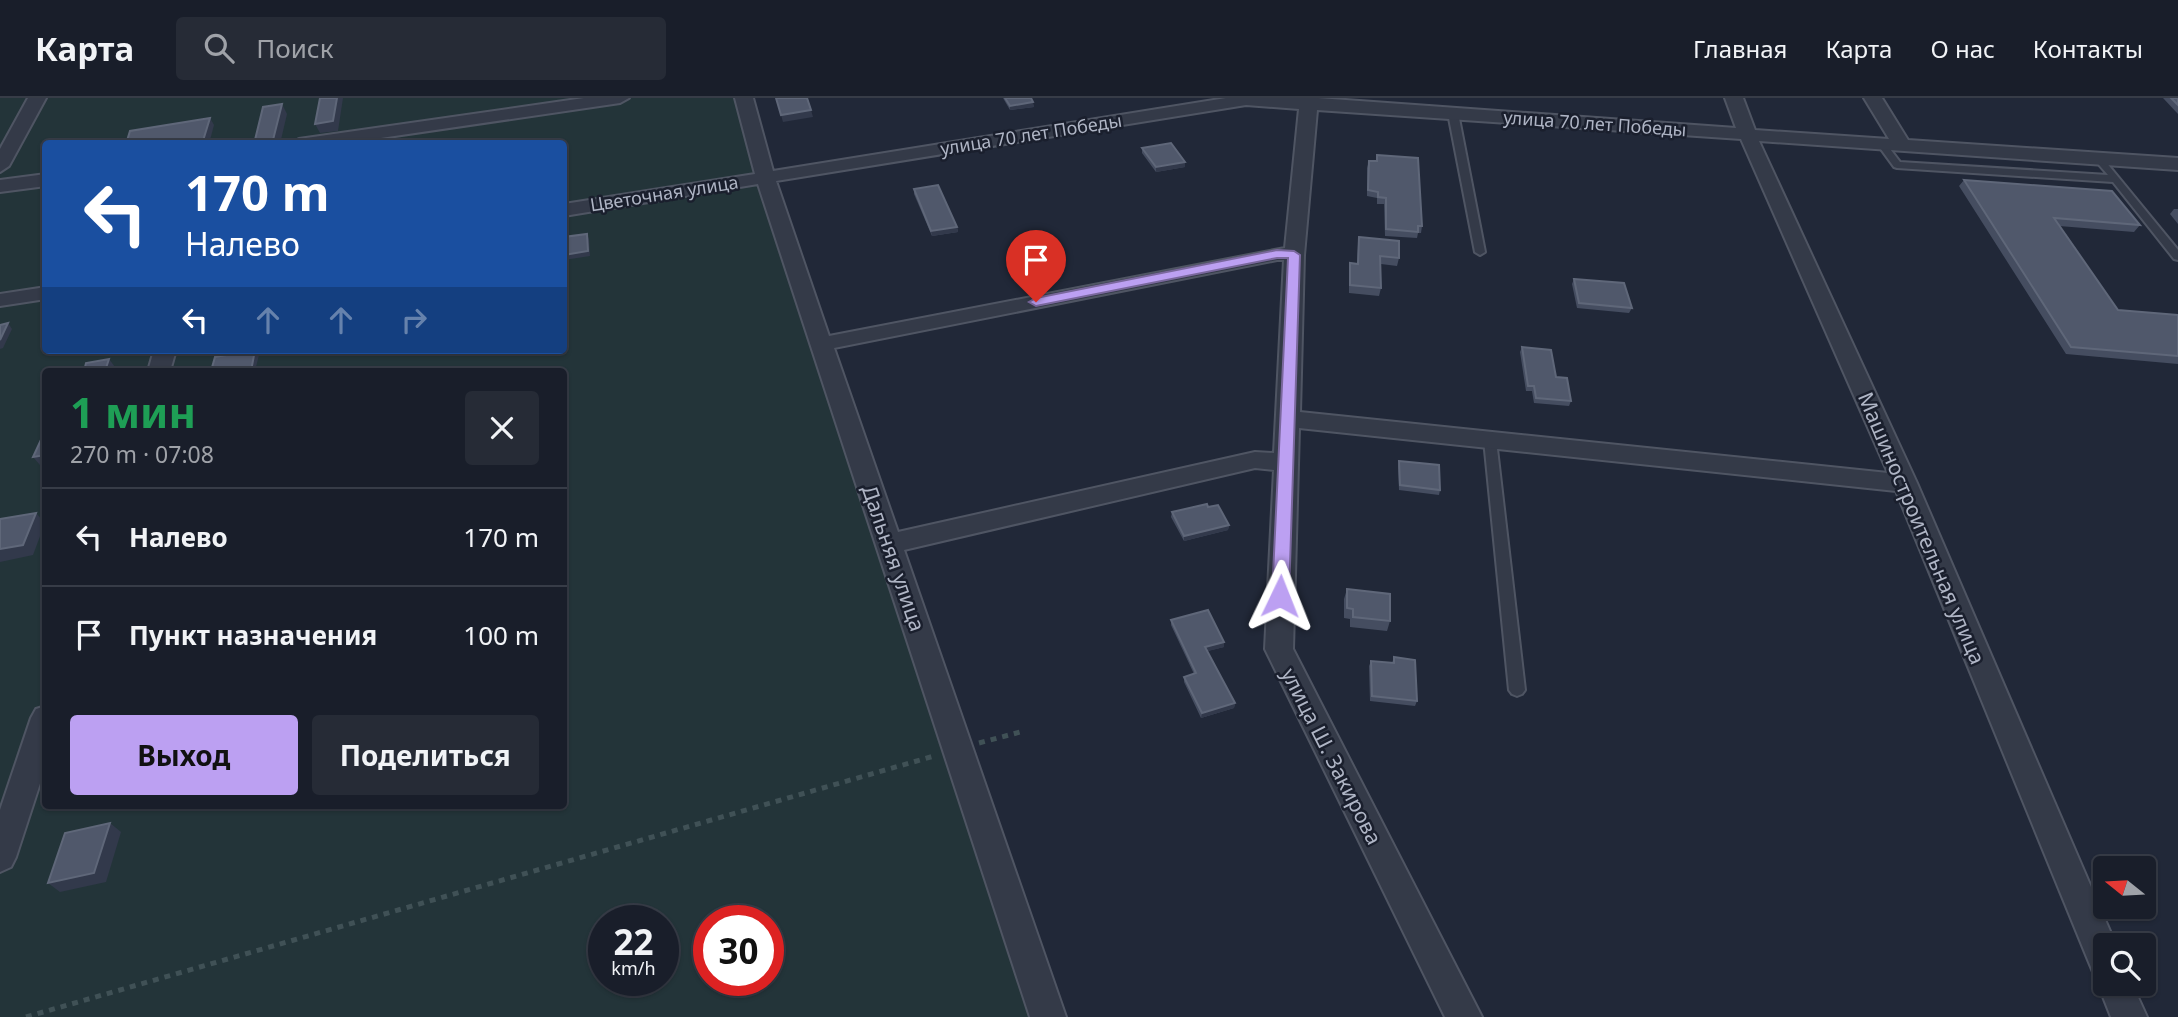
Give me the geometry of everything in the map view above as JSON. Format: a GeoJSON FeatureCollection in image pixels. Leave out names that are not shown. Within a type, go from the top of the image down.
{"type":"FeatureCollection","features":[{"type":"Feature","properties":{"kind":"street"},"geometry":{"type":"LineString","coordinates":[[0,166],[37,98]]}},
{"type":"Feature","properties":{"kind":"street"},"geometry":{"type":"LineString","coordinates":[[327,140],[620,98]]}},
{"type":"Feature","properties":{"kind":"street","name":"Дальняя улица"},"geometry":{"type":"LineString","coordinates":[[744,98],[765,177],[1048,1017]]}},
{"type":"Feature","properties":{"kind":"street","name":"Машиностроительная улица"},"geometry":{"type":"LineString","coordinates":[[1734,98],[1747,134],[1905,483],[2094,933]]}},
{"type":"Feature","properties":{"kind":"street"},"geometry":{"type":"LineString","coordinates":[[1873,98],[1901,144]]}},
{"type":"Feature","properties":{"kind":"street","name":"улица 70 лет Победы"},"geometry":{"type":"LineString","coordinates":[[765,177],[1246,100],[1309,100],[1453,113],[2178,164]]}},
{"type":"Feature","properties":{"kind":"street","name":"улица Ш. Закирова"},"geometry":{"type":"LineString","coordinates":[[1309,100],[1294,255],[1279,649],[1464,1017]]}},
{"type":"Feature","properties":{"kind":"street","name":"Цветочная улица"},"geometry":{"type":"LineString","coordinates":[[567,210],[765,177]]}},
{"type":"Feature","properties":{"kind":"street"},"geometry":{"type":"LineString","coordinates":[[0,186],[42,181]]}},
{"type":"Feature","properties":{"kind":"street"},"geometry":{"type":"LineString","coordinates":[[821,344],[1277,254],[1294,255]]}},
{"type":"Feature","properties":{"kind":"street"},"geometry":{"type":"LineString","coordinates":[[0,300],[42,294]]}},
{"type":"Feature","properties":{"kind":"street"},"geometry":{"type":"LineString","coordinates":[[1287,419],[1905,483]]}},
{"type":"Feature","properties":{"kind":"street"},"geometry":{"type":"LineString","coordinates":[[889,544],[1255,460],[1285,462]]}},
{"type":"Feature","properties":{"kind":"street"},"geometry":{"type":"LineString","coordinates":[[0,857],[42,730]]}},
{"type":"Feature","properties":{"kind":"street"},"geometry":{"type":"LineString","coordinates":[[2120,996],[2129,1017]]}},
{"type":"Feature","properties":{"kind":"lane"},"geometry":{"type":"LineString","coordinates":[[1453,113],[1480,252]]}},
{"type":"Feature","properties":{"kind":"lane"},"geometry":{"type":"LineString","coordinates":[[1881,143],[1897,165],[2116,179]]}},
{"type":"Feature","properties":{"kind":"lane"},"geometry":{"type":"LineString","coordinates":[[2098,158],[2178,257]]}},
{"type":"Feature","properties":{"kind":"lane"},"geometry":{"type":"LineString","coordinates":[[1490,440],[1517,690]]}},
{"type":"Feature","properties":{"kind":"path"},"geometry":{"type":"LineString","coordinates":[[26,1017],[1024,731]]}},
{"type":"Feature","properties":{"kind":"shaded area"},"geometry":{"type":"Polygon","coordinates":[[[0,98],[736,98],[1033,1017],[0,1017],[0,98]]]}},
{"type":"Feature","properties":{"kind":"building"},"geometry":{"type":"Polygon","coordinates":[[[320,98],[337,98],[333,121],[315,124],[320,98]]]}},
{"type":"Feature","properties":{"kind":"building"},"geometry":{"type":"Polygon","coordinates":[[[776,98],[807,98],[811,110],[781,115],[776,98]]]}},
{"type":"Feature","properties":{"kind":"building"},"geometry":{"type":"Polygon","coordinates":[[[1005,98],[1031,98],[1033,102],[1010,106],[1005,98]]]}},
{"type":"Feature","properties":{"kind":"building"},"geometry":{"type":"Polygon","coordinates":[[[282,104],[273,140],[255,140],[263,107],[282,104]]]}},
{"type":"Feature","properties":{"kind":"building"},"geometry":{"type":"Polygon","coordinates":[[[210,118],[203,140],[127,140],[130,131],[210,118]]]}},
{"type":"Feature","properties":{"kind":"building"},"geometry":{"type":"Polygon","coordinates":[[[1171,143],[1185,162],[1156,167],[1142,148],[1171,143]]]}},
{"type":"Feature","properties":{"kind":"building"},"geometry":{"type":"Polygon","coordinates":[[[1377,155],[1418,158],[1422,226],[1418,226],[1418,232],[1386,229],[1386,198],[1378,197],[1378,192],[1368,190],[1369,161],[1377,161],[1377,155]]]}},
{"type":"Feature","properties":{"kind":"building"},"geometry":{"type":"Polygon","coordinates":[[[1964,180],[2112,191],[2140,225],[2054,218],[2118,310],[2178,315],[2178,356],[2071,347],[1964,180]]]}},
{"type":"Feature","properties":{"kind":"building"},"geometry":{"type":"Polygon","coordinates":[[[938,185],[957,227],[931,231],[914,189],[938,185]]]}},
{"type":"Feature","properties":{"kind":"building"},"geometry":{"type":"Polygon","coordinates":[[[587,234],[588,251],[567,254],[567,237],[587,234]]]}},
{"type":"Feature","properties":{"kind":"building"},"geometry":{"type":"Polygon","coordinates":[[[1359,237],[1399,241],[1399,258],[1380,256],[1381,288],[1350,285],[1350,263],[1358,264],[1359,237]]]}},
{"type":"Feature","properties":{"kind":"building"},"geometry":{"type":"Polygon","coordinates":[[[1574,279],[1624,283],[1632,308],[1579,303],[1574,279]]]}},
{"type":"Feature","properties":{"kind":"building"},"geometry":{"type":"Polygon","coordinates":[[[8,323],[0,340],[0,325],[8,323]]]}},
{"type":"Feature","properties":{"kind":"building"},"geometry":{"type":"Polygon","coordinates":[[[1522,347],[1551,350],[1556,377],[1567,378],[1571,401],[1536,398],[1534,386],[1528,386],[1522,347]]]}},
{"type":"Feature","properties":{"kind":"building"},"geometry":{"type":"Polygon","coordinates":[[[254,354],[252,368],[212,368],[215,357],[254,354]]]}},
{"type":"Feature","properties":{"kind":"building"},"geometry":{"type":"Polygon","coordinates":[[[109,359],[106,368],[85,368],[86,363],[109,359]]]}},
{"type":"Feature","properties":{"kind":"building"},"geometry":{"type":"Polygon","coordinates":[[[42,438],[42,456],[33,457],[42,438]]]}},
{"type":"Feature","properties":{"kind":"building"},"geometry":{"type":"Polygon","coordinates":[[[1399,461],[1439,465],[1440,490],[1400,485],[1399,461]]]}},
{"type":"Feature","properties":{"kind":"building"},"geometry":{"type":"Polygon","coordinates":[[[1207,504],[1208,507],[1218,505],[1229,525],[1184,536],[1172,512],[1207,504]]]}},
{"type":"Feature","properties":{"kind":"building"},"geometry":{"type":"Polygon","coordinates":[[[36,513],[23,545],[0,549],[0,519],[36,513]]]}},
{"type":"Feature","properties":{"kind":"building"},"geometry":{"type":"Polygon","coordinates":[[[1347,589],[1390,594],[1390,621],[1353,617],[1353,609],[1347,608],[1347,589]]]}},
{"type":"Feature","properties":{"kind":"building"},"geometry":{"type":"Polygon","coordinates":[[[1208,610],[1224,642],[1205,647],[1235,703],[1202,713],[1184,677],[1196,673],[1171,620],[1208,610]]]}},
{"type":"Feature","properties":{"kind":"building"},"geometry":{"type":"Polygon","coordinates":[[[1394,657],[1415,660],[1417,701],[1372,696],[1371,661],[1394,663],[1394,657]]]}},
{"type":"Feature","properties":{"kind":"building"},"geometry":{"type":"Polygon","coordinates":[[[110,823],[94,873],[48,883],[65,833],[110,823]]]}},
{"type":"Feature","properties":{"kind":"route"},"geometry":{"type":"LineString","coordinates":[[1036,302],[1277,254],[1294,255],[1280,596]]}}]}
